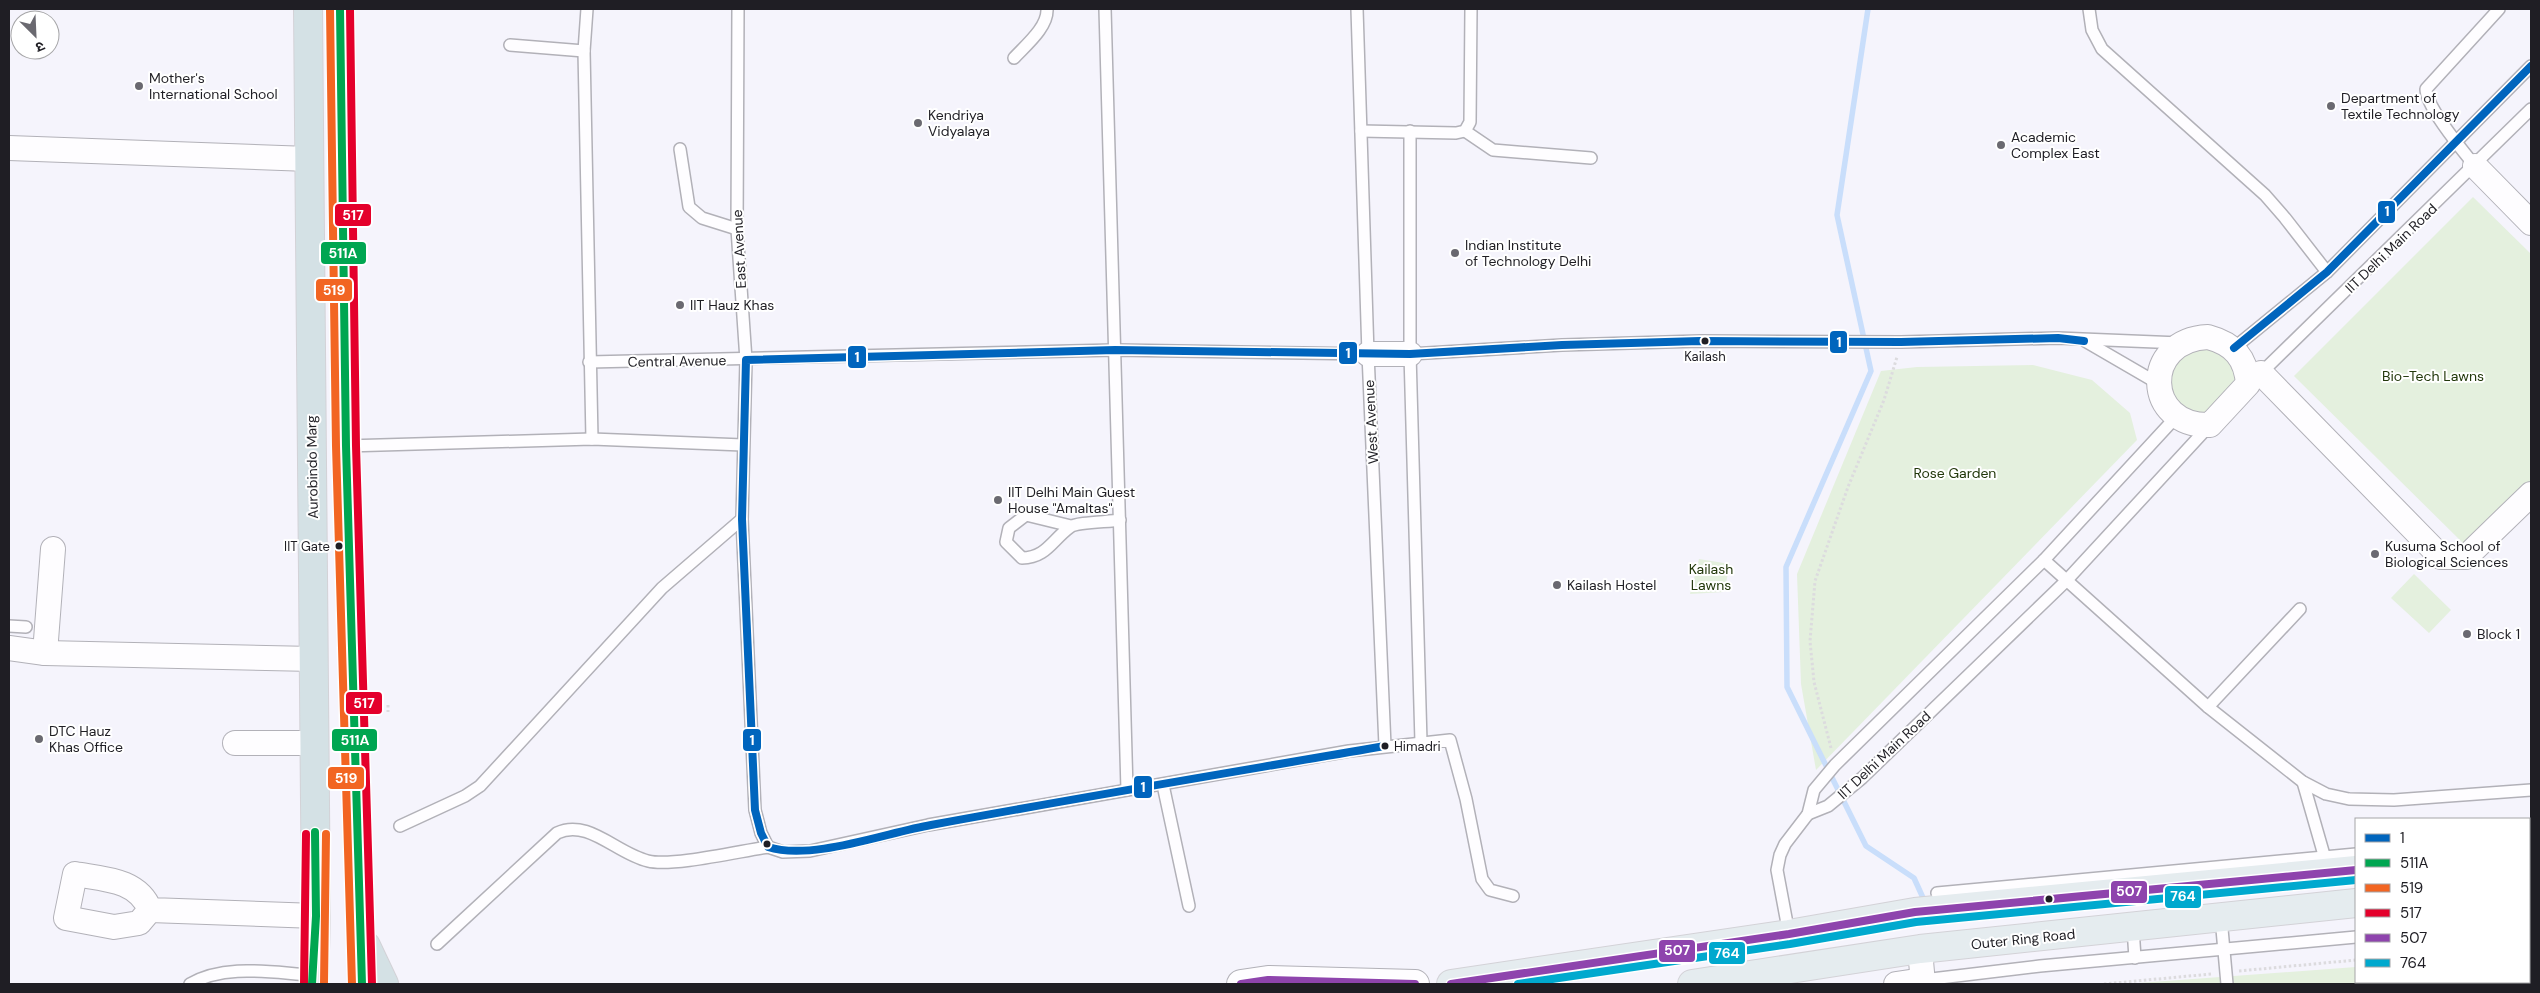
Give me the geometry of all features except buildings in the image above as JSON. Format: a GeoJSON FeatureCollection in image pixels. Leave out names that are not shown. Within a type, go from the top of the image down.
{"type":"FeatureCollection","features":[{"type":"Feature","properties":{"kind":"highway","name":"Aurobindo Marg"},"geometry":{"type":"LineString","coordinates":[[308,9],[316,916],[313,981]]}},
{"type":"Feature","properties":{"kind":"highway"},"geometry":{"type":"LineString","coordinates":[[340,9],[346,446],[362,984]]}},
{"type":"Feature","properties":{"kind":"highway"},"geometry":{"type":"LineString","coordinates":[[361,933],[374,967],[384,984]]}},
{"type":"Feature","properties":{"kind":"main road"},"geometry":{"type":"LineString","coordinates":[[1451,984],[1788,934],[1915,912],[2126,884],[2327,865],[2355,870]]}},
{"type":"Feature","properties":{"kind":"main road","name":"Outer Ring Road"},"geometry":{"type":"LineString","coordinates":[[1692,984],[1790,977],[1920,949],[2355,903]]}},
{"type":"Feature","properties":{"kind":"street"},"geometry":{"type":"LineString","coordinates":[[9,148],[309,159]]}},
{"type":"Feature","properties":{"kind":"street"},"geometry":{"type":"LineString","coordinates":[[2475,166],[2531,223]]}},
{"type":"Feature","properties":{"kind":"street"},"geometry":{"type":"LineString","coordinates":[[2254,379],[2210,425],[2198,426],[2176,417],[2167,407],[2161,396],[2159,384],[2164,360],[2180,343],[2194,338],[2208,337],[2222,341],[2234,348],[2254,379],[2440,557],[2466,557],[2531,494]]}},
{"type":"Feature","properties":{"kind":"street","name":"Central Avenue"},"geometry":{"type":"LineString","coordinates":[[1368,354],[1410,354]]}},
{"type":"Feature","properties":{"kind":"street"},"geometry":{"type":"LineString","coordinates":[[45,652],[53,549]]}},
{"type":"Feature","properties":{"kind":"street"},"geometry":{"type":"LineString","coordinates":[[9,648],[45,652],[314,659]]}},
{"type":"Feature","properties":{"kind":"street"},"geometry":{"type":"LineString","coordinates":[[235,743],[315,744]]}},
{"type":"Feature","properties":{"kind":"street"},"geometry":{"type":"LineString","coordinates":[[150,910],[316,916]]}},
{"type":"Feature","properties":{"kind":"street"},"geometry":{"type":"LineString","coordinates":[[1896,984],[1923,982],[1920,949]]}},
{"type":"Feature","properties":{"kind":"street"},"geometry":{"type":"LineString","coordinates":[[1240,984],[1268,980],[1416,984]]}},
{"type":"Feature","properties":{"kind":"lane"},"geometry":{"type":"LineString","coordinates":[[587,9],[584,51],[592,439]]}},
{"type":"Feature","properties":{"kind":"lane","name":"East Avenue"},"geometry":{"type":"LineString","coordinates":[[738,9],[737,229],[746,360],[742,519],[755,810],[761,833],[768,846]]}},
{"type":"Feature","properties":{"kind":"lane"},"geometry":{"type":"LineString","coordinates":[[1014,58],[1043,25],[1047,9]]}},
{"type":"Feature","properties":{"kind":"lane"},"geometry":{"type":"LineString","coordinates":[[1105,9],[1127,790]]}},
{"type":"Feature","properties":{"kind":"lane","name":"West Avenue"},"geometry":{"type":"LineString","coordinates":[[1357,9],[1368,354],[1385,746]]}},
{"type":"Feature","properties":{"kind":"lane"},"geometry":{"type":"LineString","coordinates":[[1465,131],[1470,122],[1471,9]]}},
{"type":"Feature","properties":{"kind":"lane"},"geometry":{"type":"LineString","coordinates":[[2090,9],[2092,30],[2102,49],[2264,195],[2285,218],[2327,272]]}},
{"type":"Feature","properties":{"kind":"lane"},"geometry":{"type":"LineString","coordinates":[[2475,166],[2456,143],[2428,99],[2426,89],[2499,9]]}},
{"type":"Feature","properties":{"kind":"lane"},"geometry":{"type":"LineString","coordinates":[[510,45],[584,51]]}},
{"type":"Feature","properties":{"kind":"lane","name":"IIT Delhi Main Road"},"geometry":{"type":"LineString","coordinates":[[2234,348],[2327,272],[2531,66]]}},
{"type":"Feature","properties":{"kind":"lane","name":"IIT Delhi Main Road"},"geometry":{"type":"LineString","coordinates":[[2254,379],[2475,166],[2531,109]]}},
{"type":"Feature","properties":{"kind":"lane"},"geometry":{"type":"LineString","coordinates":[[1361,131],[1456,133],[1465,131],[1493,150],[1591,158]]}},
{"type":"Feature","properties":{"kind":"lane"},"geometry":{"type":"LineString","coordinates":[[1410,131],[1410,354],[1421,742]]}},
{"type":"Feature","properties":{"kind":"lane"},"geometry":{"type":"LineString","coordinates":[[680,149],[689,207],[702,218],[737,229]]}},
{"type":"Feature","properties":{"kind":"lane","name":"Central Avenue"},"geometry":{"type":"LineString","coordinates":[[1410,354],[1562,345],[1700,341],[1901,342],[2058,338],[2084,341],[2180,343]]}},
{"type":"Feature","properties":{"kind":"lane","name":"Central Avenue"},"geometry":{"type":"LineString","coordinates":[[2084,341],[2159,384]]}},
{"type":"Feature","properties":{"kind":"lane","name":"Central Avenue"},"geometry":{"type":"LineString","coordinates":[[589,362],[746,360],[1115,350],[1368,354]]}},
{"type":"Feature","properties":{"kind":"lane","name":"IIT Delhi Main Road"},"geometry":{"type":"LineString","coordinates":[[1808,814],[1814,790],[1835,765],[2044,560],[2176,417]]}},
{"type":"Feature","properties":{"kind":"lane","name":"IIT Delhi Main Road"},"geometry":{"type":"LineString","coordinates":[[1808,814],[1834,802],[2066,582],[2210,425]]}},
{"type":"Feature","properties":{"kind":"lane"},"geometry":{"type":"LineString","coordinates":[[346,446],[592,439],[743,446]]}},
{"type":"Feature","properties":{"kind":"lane"},"geometry":{"type":"LineString","coordinates":[[1071,526],[1044,553],[1032,558],[1022,558],[1006,542],[1009,528],[1026,515],[1071,526],[1120,520]]}},
{"type":"Feature","properties":{"kind":"lane"},"geometry":{"type":"LineString","coordinates":[[400,826],[465,796],[480,786],[662,588],[742,519]]}},
{"type":"Feature","properties":{"kind":"lane"},"geometry":{"type":"LineString","coordinates":[[2044,560],[2066,582],[2208,707],[2303,782],[2326,794],[2349,799],[2394,800],[2531,790]]}},
{"type":"Feature","properties":{"kind":"lane"},"geometry":{"type":"LineString","coordinates":[[2208,707],[2300,609]]}},
{"type":"Feature","properties":{"kind":"lane"},"geometry":{"type":"LineString","coordinates":[[9,626],[26,627]]}},
{"type":"Feature","properties":{"kind":"lane"},"geometry":{"type":"LineString","coordinates":[[437,944],[557,833],[566,829],[580,829],[638,858],[660,864],[768,846],[783,852],[810,850],[928,824],[1385,746],[1450,740],[1466,799],[1482,879],[1490,890],[1512,896]]}},
{"type":"Feature","properties":{"kind":"lane"},"geometry":{"type":"LineString","coordinates":[[2303,782],[2327,865],[2355,854]]}},
{"type":"Feature","properties":{"kind":"lane"},"geometry":{"type":"LineString","coordinates":[[1163,785],[1189,906]]}},
{"type":"Feature","properties":{"kind":"lane"},"geometry":{"type":"LineString","coordinates":[[1788,934],[1777,870],[1785,844],[1808,814]]}},
{"type":"Feature","properties":{"kind":"lane"},"geometry":{"type":"LineString","coordinates":[[1937,893],[2126,884]]}},
{"type":"Feature","properties":{"kind":"lane"},"geometry":{"type":"LineString","coordinates":[[2221,918],[2227,984]]}},
{"type":"Feature","properties":{"kind":"lane"},"geometry":{"type":"LineString","coordinates":[[2133,928],[2135,958]]}},
{"type":"Feature","properties":{"kind":"lane"},"geometry":{"type":"LineString","coordinates":[[1923,982],[2135,958],[2355,937]]}},
{"type":"Feature","properties":{"kind":"lane"},"geometry":{"type":"LineString","coordinates":[[190,984],[208,975],[232,971],[313,981]]}},
{"type":"Feature","properties":{"kind":"path"},"geometry":{"type":"LineString","coordinates":[[1835,765],[1814,682],[1810,641],[1815,581],[1848,487],[1884,400],[1901,342]]}},
{"type":"Feature","properties":{"kind":"path"},"geometry":{"type":"LineString","coordinates":[[388,705],[388,712]]}},
{"type":"Feature","properties":{"kind":"green space","name":"Bio-Tech Lawns"},"geometry":{"type":"Polygon","coordinates":[[[2473,197],[2531,254],[2531,484],[2468,548],[2294,376],[2473,197]]]}},
{"type":"Feature","properties":{"kind":"green space"},"geometry":{"type":"Polygon","coordinates":[[[2223,348],[2242,382],[2208,417],[2194,416],[2173,399],[2169,372],[2184,350],[2223,348]]]}},
{"type":"Feature","properties":{"kind":"green space","name":"Rose Garden"},"geometry":{"type":"Polygon","coordinates":[[[2033,365],[2092,380],[2130,413],[2137,440],[1816,770],[1801,684],[1797,574],[1881,371],[1917,367],[2033,365]]]}},
{"type":"Feature","properties":{"kind":"green space","name":"Kailash Lawns"},"geometry":{"type":"Polygon","coordinates":[[[1699,559],[1730,564],[1724,592],[1690,594],[1699,559]]]}},
{"type":"Feature","properties":{"kind":"green space"},"geometry":{"type":"Polygon","coordinates":[[[2414,574],[2451,610],[2429,633],[2391,598],[2414,574]]]}},
{"type":"Feature","properties":{"kind":"green space"},"geometry":{"type":"Polygon","coordinates":[[[2355,967],[2355,983],[2374,983],[2374,984],[2125,984],[2355,967]]]}},
{"type":"Feature","properties":{"kind":"green space"},"geometry":{"type":"Polygon","coordinates":[[[2512,983],[2512,984],[2433,984],[2512,983]]]}},
{"type":"Feature","properties":{"kind":"waterway"},"geometry":{"type":"LineString","coordinates":[[1868,9],[1837,215],[1871,371],[1786,567],[1787,687],[1866,846],[1914,878],[1924,900]]}},
{"type":"Feature","properties":{"kind":"transit line","name":"519"},"geometry":{"type":"LineString","coordinates":[[330,9],[336,446],[352,984]]}},
{"type":"Feature","properties":{"kind":"transit line","name":"511A"},"geometry":{"type":"LineString","coordinates":[[340,9],[346,446],[362,984]]}},
{"type":"Feature","properties":{"kind":"transit line","name":"517"},"geometry":{"type":"LineString","coordinates":[[350,9],[356,446],[372,984]]}},
{"type":"Feature","properties":{"kind":"transit line","name":"1"},"geometry":{"type":"LineString","coordinates":[[2234,348],[2327,272],[2531,66]]}},
{"type":"Feature","properties":{"kind":"transit line","name":"1"},"geometry":{"type":"LineString","coordinates":[[1385,746],[931,825],[826,848],[805,851],[768,847],[761,833],[755,810],[742,519],[746,360],[1115,350],[1410,354],[1562,345],[1700,341],[1901,342],[2058,338],[2084,341]]}},
{"type":"Feature","properties":{"kind":"transit line","name":"511A"},"geometry":{"type":"LineString","coordinates":[[312,984],[316,916],[315,832]]}},
{"type":"Feature","properties":{"kind":"transit line","name":"517"},"geometry":{"type":"LineString","coordinates":[[304,984],[306,834]]}},
{"type":"Feature","properties":{"kind":"transit line","name":"519"},"geometry":{"type":"LineString","coordinates":[[324,984],[326,834]]}},
{"type":"Feature","properties":{"kind":"transit line","name":"507"},"geometry":{"type":"LineString","coordinates":[[1451,984],[1789,934],[1915,912],[2355,870]]}},
{"type":"Feature","properties":{"kind":"transit line","name":"764"},"geometry":{"type":"LineString","coordinates":[[1518,984],[1790,944],[1916,922],[2355,880]]}},
{"type":"Feature","properties":{"kind":"transit line","name":"507"},"geometry":{"type":"LineString","coordinates":[[1241,984],[1268,980],[1415,984]]}},
{"type":"Feature","properties":{"kind":"place","name":"Mother's International School"},"geometry":{"type":"Point","coordinates":[139,86]}},
{"type":"Feature","properties":{"kind":"place","name":"Department of Textile Technology"},"geometry":{"type":"Point","coordinates":[2331,106]}},
{"type":"Feature","properties":{"kind":"place","name":"Kendriya Vidyalaya"},"geometry":{"type":"Point","coordinates":[918,123]}},
{"type":"Feature","properties":{"kind":"place","name":"Academic Complex East"},"geometry":{"type":"Point","coordinates":[2001,145]}},
{"type":"Feature","properties":{"kind":"place","name":"Indian Institute of Technology Delhi"},"geometry":{"type":"Point","coordinates":[1455,253]}},
{"type":"Feature","properties":{"kind":"place","name":"IIT Hauz Khas"},"geometry":{"type":"Point","coordinates":[680,305]}},
{"type":"Feature","properties":{"kind":"place","name":"Kailash"},"geometry":{"type":"Point","coordinates":[1705,341]}},
{"type":"Feature","properties":{"kind":"place","name":"IIT Delhi Main Guest House \"Amaltas\""},"geometry":{"type":"Point","coordinates":[998,500]}},
{"type":"Feature","properties":{"kind":"place","name":"IIT Gate"},"geometry":{"type":"Point","coordinates":[339,546]}},
{"type":"Feature","properties":{"kind":"place","name":"Kusuma School of Biological Sciences"},"geometry":{"type":"Point","coordinates":[2375,554]}},
{"type":"Feature","properties":{"kind":"place","name":"Kailash Hostel"},"geometry":{"type":"Point","coordinates":[1557,585]}},
{"type":"Feature","properties":{"kind":"place","name":"Block 1"},"geometry":{"type":"Point","coordinates":[2467,634]}},
{"type":"Feature","properties":{"kind":"place","name":"DTC Hauz Khas Office"},"geometry":{"type":"Point","coordinates":[39,739]}},
{"type":"Feature","properties":{"kind":"place","name":"Himadri"},"geometry":{"type":"Point","coordinates":[1385,746]}}]}
